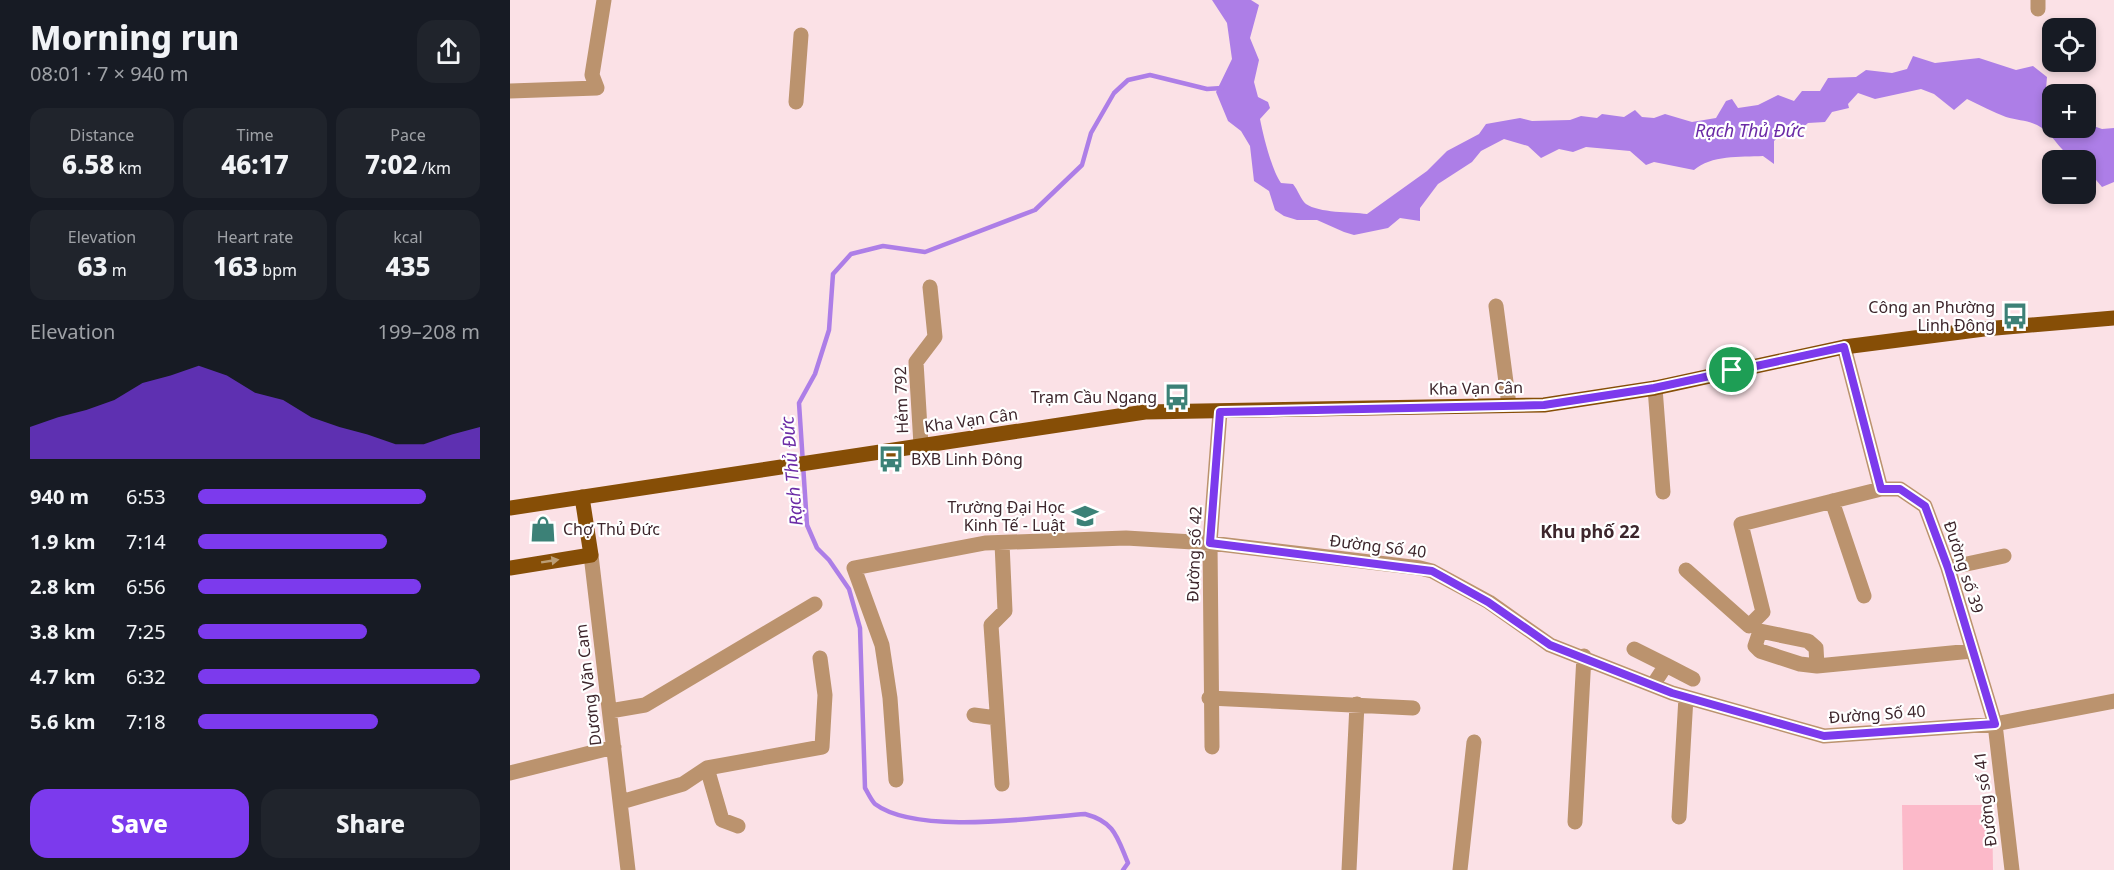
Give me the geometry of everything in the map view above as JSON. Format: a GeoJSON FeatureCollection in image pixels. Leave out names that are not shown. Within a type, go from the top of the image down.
{"type":"FeatureCollection","features":[{"type":"Feature","properties":{"kind":"main road","name":"Kha Vạn Cân"},"geometry":{"type":"LineString","coordinates":[[582,497],[1145,412],[1544,405],[1654,388],[1844,347],[1984,329],[2114,318]]}},
{"type":"Feature","properties":{"kind":"main road"},"geometry":{"type":"LineString","coordinates":[[510,508],[582,497]]}},
{"type":"Feature","properties":{"kind":"main road","name":"Dương Văn Cam"},"geometry":{"type":"LineString","coordinates":[[582,497],[591,555]]}},
{"type":"Feature","properties":{"kind":"main road"},"geometry":{"type":"LineString","coordinates":[[510,568],[591,555]]}},
{"type":"Feature","properties":{"kind":"street"},"geometry":{"type":"LineString","coordinates":[[510,91],[597,88],[592,75],[604,0]]}},
{"type":"Feature","properties":{"kind":"street"},"geometry":{"type":"LineString","coordinates":[[796,102],[801,35]]}},
{"type":"Feature","properties":{"kind":"street","name":"Hẻm 792"},"geometry":{"type":"LineString","coordinates":[[921,445],[916,362],[935,337],[930,287]]}},
{"type":"Feature","properties":{"kind":"street"},"geometry":{"type":"LineString","coordinates":[[1496,306],[1509,405]]}},
{"type":"Feature","properties":{"kind":"street"},"geometry":{"type":"LineString","coordinates":[[1686,570],[1749,626],[1763,612],[1741,524],[1881,489],[1844,347]]}},
{"type":"Feature","properties":{"kind":"street"},"geometry":{"type":"LineString","coordinates":[[1654,388],[1663,492]]}},
{"type":"Feature","properties":{"kind":"street","name":"Đường số 42"},"geometry":{"type":"LineString","coordinates":[[1212,747],[1209,698],[1210,543],[1220,412]]}},
{"type":"Feature","properties":{"kind":"street","name":"Đường số 39"},"geometry":{"type":"LineString","coordinates":[[1881,489],[1900,489],[1925,506],[1948,568],[1995,724]]}},
{"type":"Feature","properties":{"kind":"street"},"geometry":{"type":"LineString","coordinates":[[1832,501],[1864,596]]}},
{"type":"Feature","properties":{"kind":"street","name":"Đường Số 40"},"geometry":{"type":"LineString","coordinates":[[896,780],[890,699],[882,645],[854,568],[985,543],[1126,538],[1210,543],[1432,571],[1488,602],[1550,645],[1584,656],[1686,698],[1824,736],[1995,724],[2114,701]]}},
{"type":"Feature","properties":{"kind":"street"},"geometry":{"type":"LineString","coordinates":[[1002,543],[1005,611],[991,625],[1002,784]]}},
{"type":"Feature","properties":{"kind":"street","name":"Dương Văn Cam"},"geometry":{"type":"LineString","coordinates":[[591,555],[628,870]]}},
{"type":"Feature","properties":{"kind":"street"},"geometry":{"type":"LineString","coordinates":[[1948,568],[2004,556]]}},
{"type":"Feature","properties":{"kind":"street"},"geometry":{"type":"LineString","coordinates":[[610,711],[645,705],[815,604]]}},
{"type":"Feature","properties":{"kind":"street"},"geometry":{"type":"LineString","coordinates":[[1634,649],[1693,679]]}},
{"type":"Feature","properties":{"kind":"street"},"geometry":{"type":"LineString","coordinates":[[1817,666],[1972,651]]}},
{"type":"Feature","properties":{"kind":"street"},"geometry":{"type":"LineString","coordinates":[[1575,822],[1584,656]]}},
{"type":"Feature","properties":{"kind":"street"},"geometry":{"type":"LineString","coordinates":[[621,802],[683,784],[707,768],[822,747],[825,695],[820,658]]}},
{"type":"Feature","properties":{"kind":"street"},"geometry":{"type":"LineString","coordinates":[[1653,685],[1666,665]]}},
{"type":"Feature","properties":{"kind":"street"},"geometry":{"type":"LineString","coordinates":[[1209,698],[1413,708]]}},
{"type":"Feature","properties":{"kind":"street"},"geometry":{"type":"LineString","coordinates":[[1679,817],[1686,698]]}},
{"type":"Feature","properties":{"kind":"street"},"geometry":{"type":"LineString","coordinates":[[1349,870],[1357,704]]}},
{"type":"Feature","properties":{"kind":"street"},"geometry":{"type":"LineString","coordinates":[[974,715],[997,718]]}},
{"type":"Feature","properties":{"kind":"street","name":"Đường số 41"},"geometry":{"type":"LineString","coordinates":[[1995,724],[2012,870]]}},
{"type":"Feature","properties":{"kind":"street"},"geometry":{"type":"LineString","coordinates":[[1460,870],[1474,742]]}},
{"type":"Feature","properties":{"kind":"street"},"geometry":{"type":"LineString","coordinates":[[510,772],[614,747]]}},
{"type":"Feature","properties":{"kind":"street"},"geometry":{"type":"LineString","coordinates":[[707,768],[722,820],[738,826]]}},
{"type":"Feature","properties":{"kind":"shaded area"},"geometry":{"type":"Polygon","coordinates":[[[1902,805],[1992,805],[1993,870],[1903,870],[1902,805]]]}},
{"type":"Feature","properties":{"kind":"water","name":"Rạch Thủ Đức"},"geometry":{"type":"Polygon","coordinates":[[[1212,0],[1251,0],[1259,5],[1250,38],[1259,60],[1254,82],[1258,97],[1268,102],[1270,108],[1260,119],[1274,170],[1281,183],[1293,184],[1306,204],[1335,212],[1367,214],[1427,171],[1447,151],[1479,134],[1486,124],[1520,118],[1532,121],[1570,120],[1581,116],[1597,118],[1602,114],[1624,117],[1635,110],[1642,117],[1654,118],[1665,114],[1692,122],[1716,118],[1726,101],[1732,99],[1738,108],[1758,105],[1778,95],[1794,101],[1802,91],[1820,91],[1828,78],[1856,77],[1866,70],[1892,73],[1907,69],[1913,56],[1935,63],[1979,58],[2016,70],[2033,66],[2047,77],[2046,84],[2042,84],[2042,128],[2029,122],[2006,117],[1967,99],[1954,110],[1934,94],[1921,89],[1875,99],[1858,93],[1848,104],[1849,108],[1832,112],[1825,122],[1808,123],[1798,132],[1786,129],[1774,141],[1774,164],[1763,156],[1736,157],[1717,159],[1694,170],[1654,162],[1646,165],[1630,151],[1586,147],[1573,152],[1559,149],[1541,158],[1528,146],[1504,139],[1481,151],[1472,162],[1438,184],[1420,208],[1420,221],[1400,218],[1388,228],[1354,235],[1317,220],[1297,220],[1284,216],[1275,210],[1269,191],[1254,181],[1250,146],[1241,131],[1228,121],[1216,92],[1232,59],[1227,23],[1212,0]]]}},
{"type":"Feature","properties":{"kind":"water","name":"Rạch Thủ Đức"},"geometry":{"type":"Polygon","coordinates":[[[2096,127],[2114,128],[2114,182],[2102,187],[2096,180],[2096,150],[2063,150],[2052,138],[2096,138],[2096,127]]]}},
{"type":"Feature","properties":{"kind":"waterway","name":"Rạch Thủ Đức"},"geometry":{"type":"LineString","coordinates":[[1123,870],[1128,863],[1114,832],[1103,821],[1085,814],[1007,821],[946,822],[918,819],[894,813],[872,801],[865,788],[860,628],[849,589],[829,560],[817,548],[807,525],[799,403],[815,374],[829,330],[833,274],[851,254],[883,246],[925,252],[1035,210],[1082,165],[1091,133],[1114,93],[1128,80],[1150,75],[1207,89],[1222,88]]}},
{"type":"Feature","properties":{"kind":"place","name":"Công an Phường Linh Đông"},"geometry":{"type":"Point","coordinates":[2015,316]}},
{"type":"Feature","properties":{"kind":"place","name":"Trạm Cầu Ngang"},"geometry":{"type":"Point","coordinates":[1177,397]}},
{"type":"Feature","properties":{"kind":"place","name":"BXB Linh Đông"},"geometry":{"type":"Point","coordinates":[891,459]}},
{"type":"Feature","properties":{"kind":"place","name":"Trường Đại Học Kinh Tế - Luật"},"geometry":{"type":"Point","coordinates":[1085,516]}},
{"type":"Feature","properties":{"kind":"place","name":"Chợ Thủ Đức"},"geometry":{"type":"Point","coordinates":[543,529]}},
{"type":"Feature","properties":{"kind":"district","name":"Khu phố 22"},"geometry":{"type":"Point","coordinates":[1590,532]}},
{"type":"Feature","properties":{"kind":"route"},"geometry":{"type":"LineString","coordinates":[[1844,347],[1881,489],[1900,489],[1925,506],[1948,568],[1995,724],[1824,736],[1672,693],[1584,656],[1550,645],[1488,602],[1432,571],[1210,543],[1220,412],[1544,405],[1654,388],[1732,370],[1810,352],[1844,347]]}}]}
